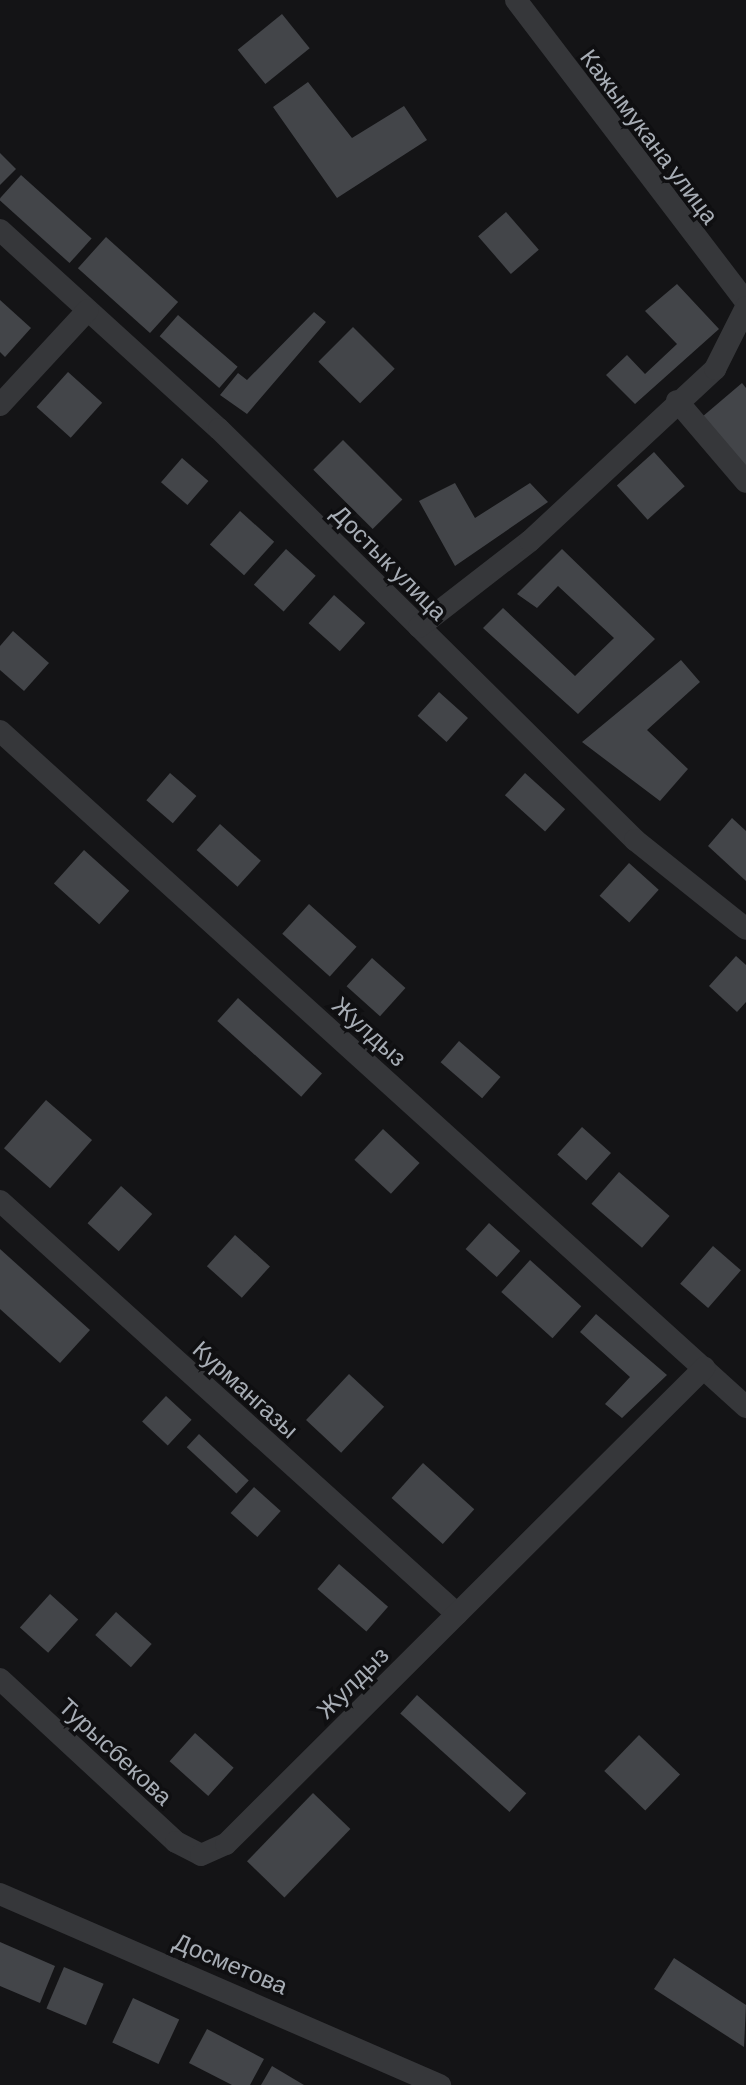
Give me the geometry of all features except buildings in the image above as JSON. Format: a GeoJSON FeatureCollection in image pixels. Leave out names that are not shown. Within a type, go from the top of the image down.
{"type":"FeatureCollection","features":[{"type":"Feature","properties":{"kind":"street","name":"Кажымукана улица"},"geometry":{"type":"LineString","coordinates":[[419,627],[530,541],[677,401],[715,369],[746,305],[516,0]]}},
{"type":"Feature","properties":{"kind":"street","name":"Достык улица"},"geometry":{"type":"LineString","coordinates":[[0,230],[88,310],[419,627],[635,840],[746,929]]}},
{"type":"Feature","properties":{"kind":"street"},"geometry":{"type":"LineString","coordinates":[[0,405],[88,310]]}},
{"type":"Feature","properties":{"kind":"street"},"geometry":{"type":"LineString","coordinates":[[677,401],[746,482]]}},
{"type":"Feature","properties":{"kind":"street","name":"Жулдыз"},"geometry":{"type":"LineString","coordinates":[[0,731],[746,1407]]}},
{"type":"Feature","properties":{"kind":"street","name":"Курмангазы"},"geometry":{"type":"LineString","coordinates":[[0,1201],[457,1614]]}},
{"type":"Feature","properties":{"kind":"street","name":"Жулдыз"},"geometry":{"type":"LineString","coordinates":[[201,1855],[226,1844],[704,1368]]}},
{"type":"Feature","properties":{"kind":"street","name":"Турысбекова"},"geometry":{"type":"LineString","coordinates":[[0,1679],[176,1842],[201,1855]]}},
{"type":"Feature","properties":{"kind":"street","name":"Досметова"},"geometry":{"type":"LineString","coordinates":[[0,1894],[440,2085]]}}]}
